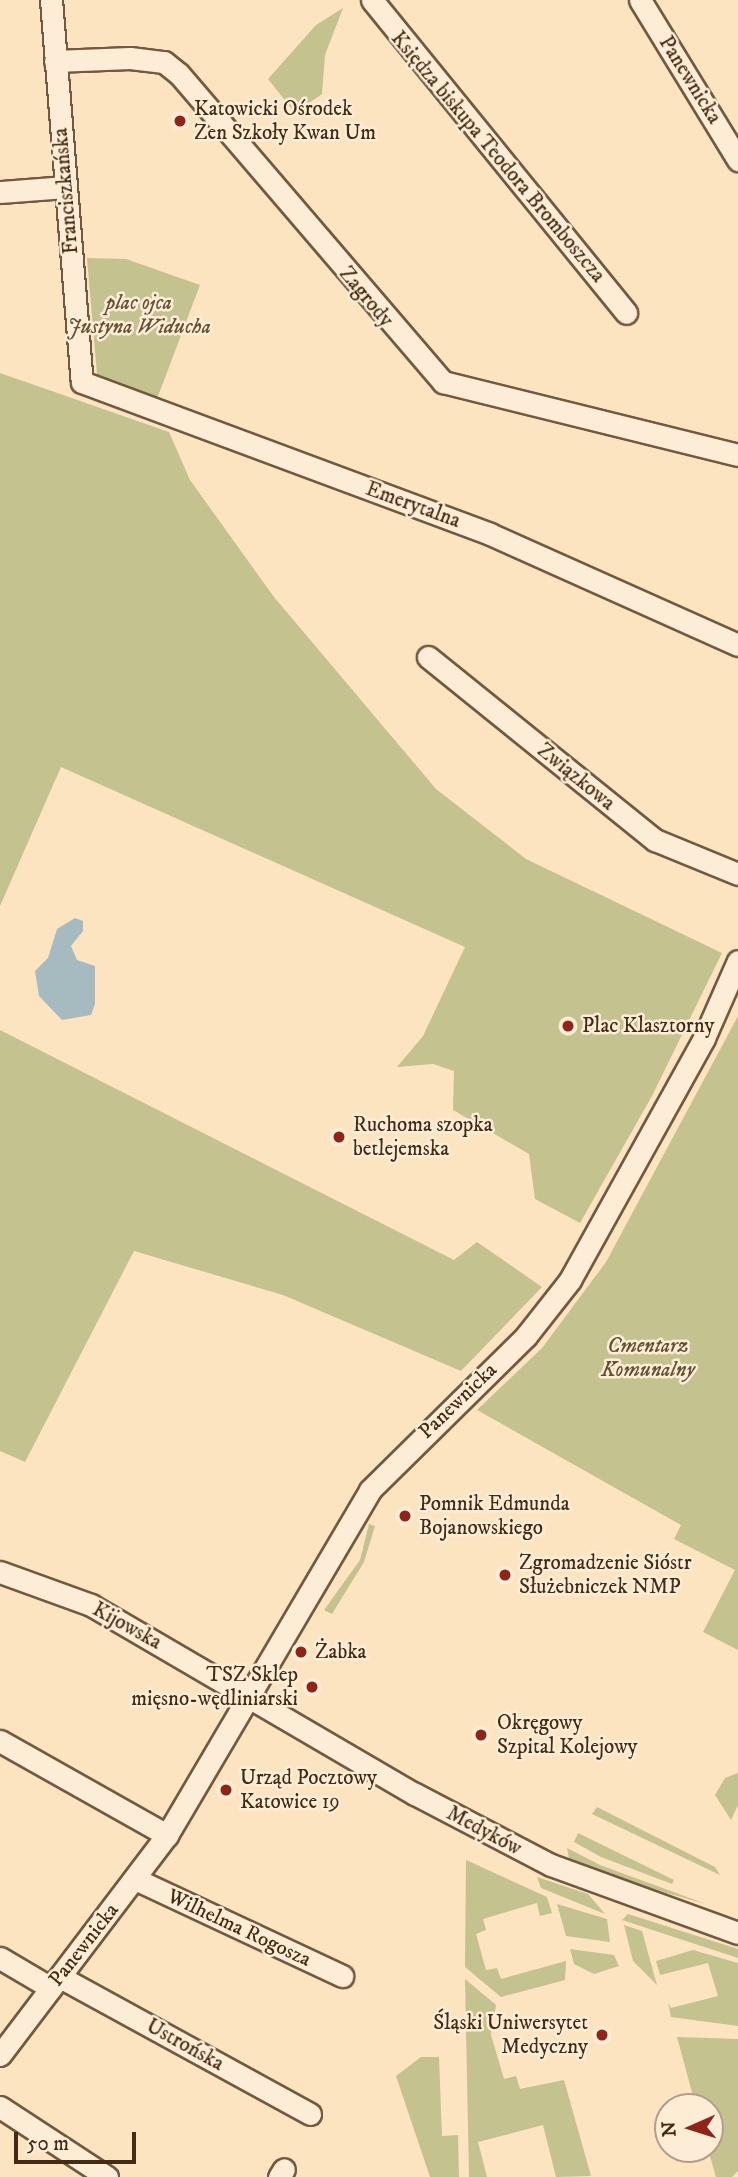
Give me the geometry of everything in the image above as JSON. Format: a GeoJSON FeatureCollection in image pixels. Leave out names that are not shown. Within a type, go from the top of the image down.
{"type":"FeatureCollection","features":[{"type":"Feature","properties":{"kind":"street","name":"Franciszkańska"},"geometry":{"type":"LineString","coordinates":[[51,0],[65,187],[85,384]]}},
{"type":"Feature","properties":{"kind":"street","name":"Księdza biskupa Teodora Bromboszcza"},"geometry":{"type":"LineString","coordinates":[[372,0],[626,313]]}},
{"type":"Feature","properties":{"kind":"street","name":"Panewnicka"},"geometry":{"type":"LineString","coordinates":[[640,0],[730,126],[738,160]]}},
{"type":"Feature","properties":{"kind":"street","name":"Zagrody"},"geometry":{"type":"LineString","coordinates":[[55,61],[130,58],[164,62],[179,74],[443,382],[738,455]]}},
{"type":"Feature","properties":{"kind":"street"},"geometry":{"type":"LineString","coordinates":[[0,191],[65,187]]}},
{"type":"Feature","properties":{"kind":"street","name":"Emerytalna"},"geometry":{"type":"LineString","coordinates":[[85,384],[490,534],[738,645]]}},
{"type":"Feature","properties":{"kind":"street","name":"Związkowa"},"geometry":{"type":"LineString","coordinates":[[428,657],[654,840],[738,874]]}},
{"type":"Feature","properties":{"kind":"street","name":"Panewnicka"},"geometry":{"type":"LineString","coordinates":[[0,2055],[167,1835],[247,1694],[370,1490],[526,1336],[570,1280],[704,1038],[738,961]]}},
{"type":"Feature","properties":{"kind":"street","name":"Kijowska"},"geometry":{"type":"LineString","coordinates":[[0,1572],[90,1605],[247,1694]]}},
{"type":"Feature","properties":{"kind":"street","name":"Medyków"},"geometry":{"type":"LineString","coordinates":[[247,1694],[415,1794],[551,1866],[738,1934]]}},
{"type":"Feature","properties":{"kind":"street"},"geometry":{"type":"LineString","coordinates":[[0,1741],[167,1835]]}},
{"type":"Feature","properties":{"kind":"street","name":"Wilhelma Rogosza"},"geometry":{"type":"LineString","coordinates":[[135,1879],[342,1976]]}},
{"type":"Feature","properties":{"kind":"street","name":"Ustrońska"},"geometry":{"type":"LineString","coordinates":[[0,1958],[55,1982],[310,2114]]}},
{"type":"Feature","properties":{"kind":"street"},"geometry":{"type":"LineString","coordinates":[[0,2107],[107,2177]]}},
{"type":"Feature","properties":{"kind":"green space"},"geometry":{"type":"Polygon","coordinates":[[[343,8],[325,55],[322,94],[295,113],[268,79],[316,25],[343,8]]]}},
{"type":"Feature","properties":{"kind":"green space","name":"plac ojca Justyna Widucha"},"geometry":{"type":"Polygon","coordinates":[[[87,258],[126,259],[200,285],[157,399],[97,374],[87,258]]]}},
{"type":"Feature","properties":{"kind":"green space"},"geometry":{"type":"Polygon","coordinates":[[[0,373],[169,432],[190,480],[274,597],[436,789],[526,859],[722,953],[652,1096],[580,1223],[535,1199],[529,1154],[453,1110],[454,1071],[433,1064],[397,1067],[423,1036],[465,947],[61,767],[0,906],[0,373]]]}},
{"type":"Feature","properties":{"kind":"green space","name":"Cmentarz Komunalny"},"geometry":{"type":"Polygon","coordinates":[[[738,1016],[738,1650],[703,1632],[735,1570],[674,1539],[681,1525],[477,1410],[542,1348],[606,1262],[738,1016]]]}},
{"type":"Feature","properties":{"kind":"green space"},"geometry":{"type":"Polygon","coordinates":[[[0,1030],[454,1260],[477,1242],[542,1287],[461,1371],[283,1295],[134,1251],[25,1462],[0,1451],[0,1030]]]}},
{"type":"Feature","properties":{"kind":"green space"},"geometry":{"type":"Polygon","coordinates":[[[369,1524],[375,1526],[364,1562],[332,1614],[324,1610],[360,1560],[369,1524]]]}},
{"type":"Feature","properties":{"kind":"green space"},"geometry":{"type":"Polygon","coordinates":[[[738,1773],[738,1805],[731,1820],[715,1795],[725,1778],[738,1773]]]}},
{"type":"Feature","properties":{"kind":"green space"},"geometry":{"type":"Polygon","coordinates":[[[597,1807],[715,1867],[720,1875],[592,1814],[597,1807]]]}},
{"type":"Feature","properties":{"kind":"green space"},"geometry":{"type":"Polygon","coordinates":[[[578,1833],[674,1880],[672,1884],[601,1857],[574,1842],[578,1833]]]}},
{"type":"Feature","properties":{"kind":"green space"},"geometry":{"type":"Polygon","coordinates":[[[567,1848],[600,1865],[706,1904],[624,1881],[569,1858],[567,1848]]]}},
{"type":"Feature","properties":{"kind":"green space"},"geometry":{"type":"Polygon","coordinates":[[[466,1860],[547,1897],[552,1913],[540,1916],[537,1903],[483,1919],[486,1930],[476,1934],[486,1970],[497,1968],[501,1979],[566,1961],[565,1980],[501,1997],[465,1967],[466,1860]]]}},
{"type":"Feature","properties":{"kind":"green space"},"geometry":{"type":"Polygon","coordinates":[[[537,1877],[588,1894],[605,1914],[541,1888],[537,1877]]]}},
{"type":"Feature","properties":{"kind":"green space"},"geometry":{"type":"Polygon","coordinates":[[[557,1904],[607,1919],[610,1942],[566,1936],[557,1904]]]}},
{"type":"Feature","properties":{"kind":"green space"},"geometry":{"type":"Polygon","coordinates":[[[628,1914],[738,1949],[738,1958],[622,1920],[628,1914]]]}},
{"type":"Feature","properties":{"kind":"green space"},"geometry":{"type":"Polygon","coordinates":[[[624,1925],[642,1931],[657,1985],[633,1961],[624,1925]]]}},
{"type":"Feature","properties":{"kind":"green space"},"geometry":{"type":"Polygon","coordinates":[[[570,1949],[614,1955],[619,1966],[594,1974],[574,1964],[570,1949]]]}},
{"type":"Feature","properties":{"kind":"green space"},"geometry":{"type":"Polygon","coordinates":[[[693,1950],[738,1963],[738,2026],[671,2017],[668,2002],[671,2008],[718,1996],[708,1963],[660,1975],[656,1961],[693,1950]]]}},
{"type":"Feature","properties":{"kind":"green space"},"geometry":{"type":"Polygon","coordinates":[[[465,1979],[496,2005],[491,2035],[504,2079],[516,2076],[520,2089],[564,2080],[591,2176],[556,2177],[543,2125],[478,2142],[487,2177],[469,2177],[465,1979]]]}},
{"type":"Feature","properties":{"kind":"green space"},"geometry":{"type":"Polygon","coordinates":[[[677,2037],[738,2039],[738,2171],[732,2177],[716,2177],[712,2163],[724,2163],[724,2093],[692,2093],[677,2037]]]}},
{"type":"Feature","properties":{"kind":"green space"},"geometry":{"type":"Polygon","coordinates":[[[421,2057],[439,2057],[442,2136],[458,2135],[459,2177],[430,2177],[396,2076],[421,2057]]]}},
{"type":"Feature","properties":{"kind":"water"},"geometry":{"type":"Polygon","coordinates":[[[75,918],[83,921],[83,931],[71,946],[77,960],[95,966],[95,1004],[91,1015],[62,1020],[39,996],[35,971],[48,958],[57,929],[75,918]]]}},
{"type":"Feature","properties":{"kind":"place","name":"Katowicki Ośrodek Zen Szkoły Kwan Um"},"geometry":{"type":"Point","coordinates":[180,121]}},
{"type":"Feature","properties":{"kind":"place","name":"Plac Klasztorny"},"geometry":{"type":"Point","coordinates":[568,1026]}},
{"type":"Feature","properties":{"kind":"place","name":"Ruchoma szopka betlejemska"},"geometry":{"type":"Point","coordinates":[339,1137]}},
{"type":"Feature","properties":{"kind":"place","name":"Pomnik Edmunda Bojanowskiego"},"geometry":{"type":"Point","coordinates":[405,1516]}},
{"type":"Feature","properties":{"kind":"place","name":"Zgromadzenie Sióstr Służebniczek NMP"},"geometry":{"type":"Point","coordinates":[505,1575]}},
{"type":"Feature","properties":{"kind":"place","name":"Żabka"},"geometry":{"type":"Point","coordinates":[301,1652]}},
{"type":"Feature","properties":{"kind":"place","name":"TSZ Sklep mięsno-wędliniarski"},"geometry":{"type":"Point","coordinates":[312,1687]}},
{"type":"Feature","properties":{"kind":"place","name":"Okręgowy Szpital Kolejowy"},"geometry":{"type":"Point","coordinates":[481,1735]}},
{"type":"Feature","properties":{"kind":"place","name":"Urząd Pocztowy Katowice 19"},"geometry":{"type":"Point","coordinates":[226,1790]}},
{"type":"Feature","properties":{"kind":"place","name":"Śląski Uniwersytet Medyczny"},"geometry":{"type":"Point","coordinates":[602,2035]}}]}
